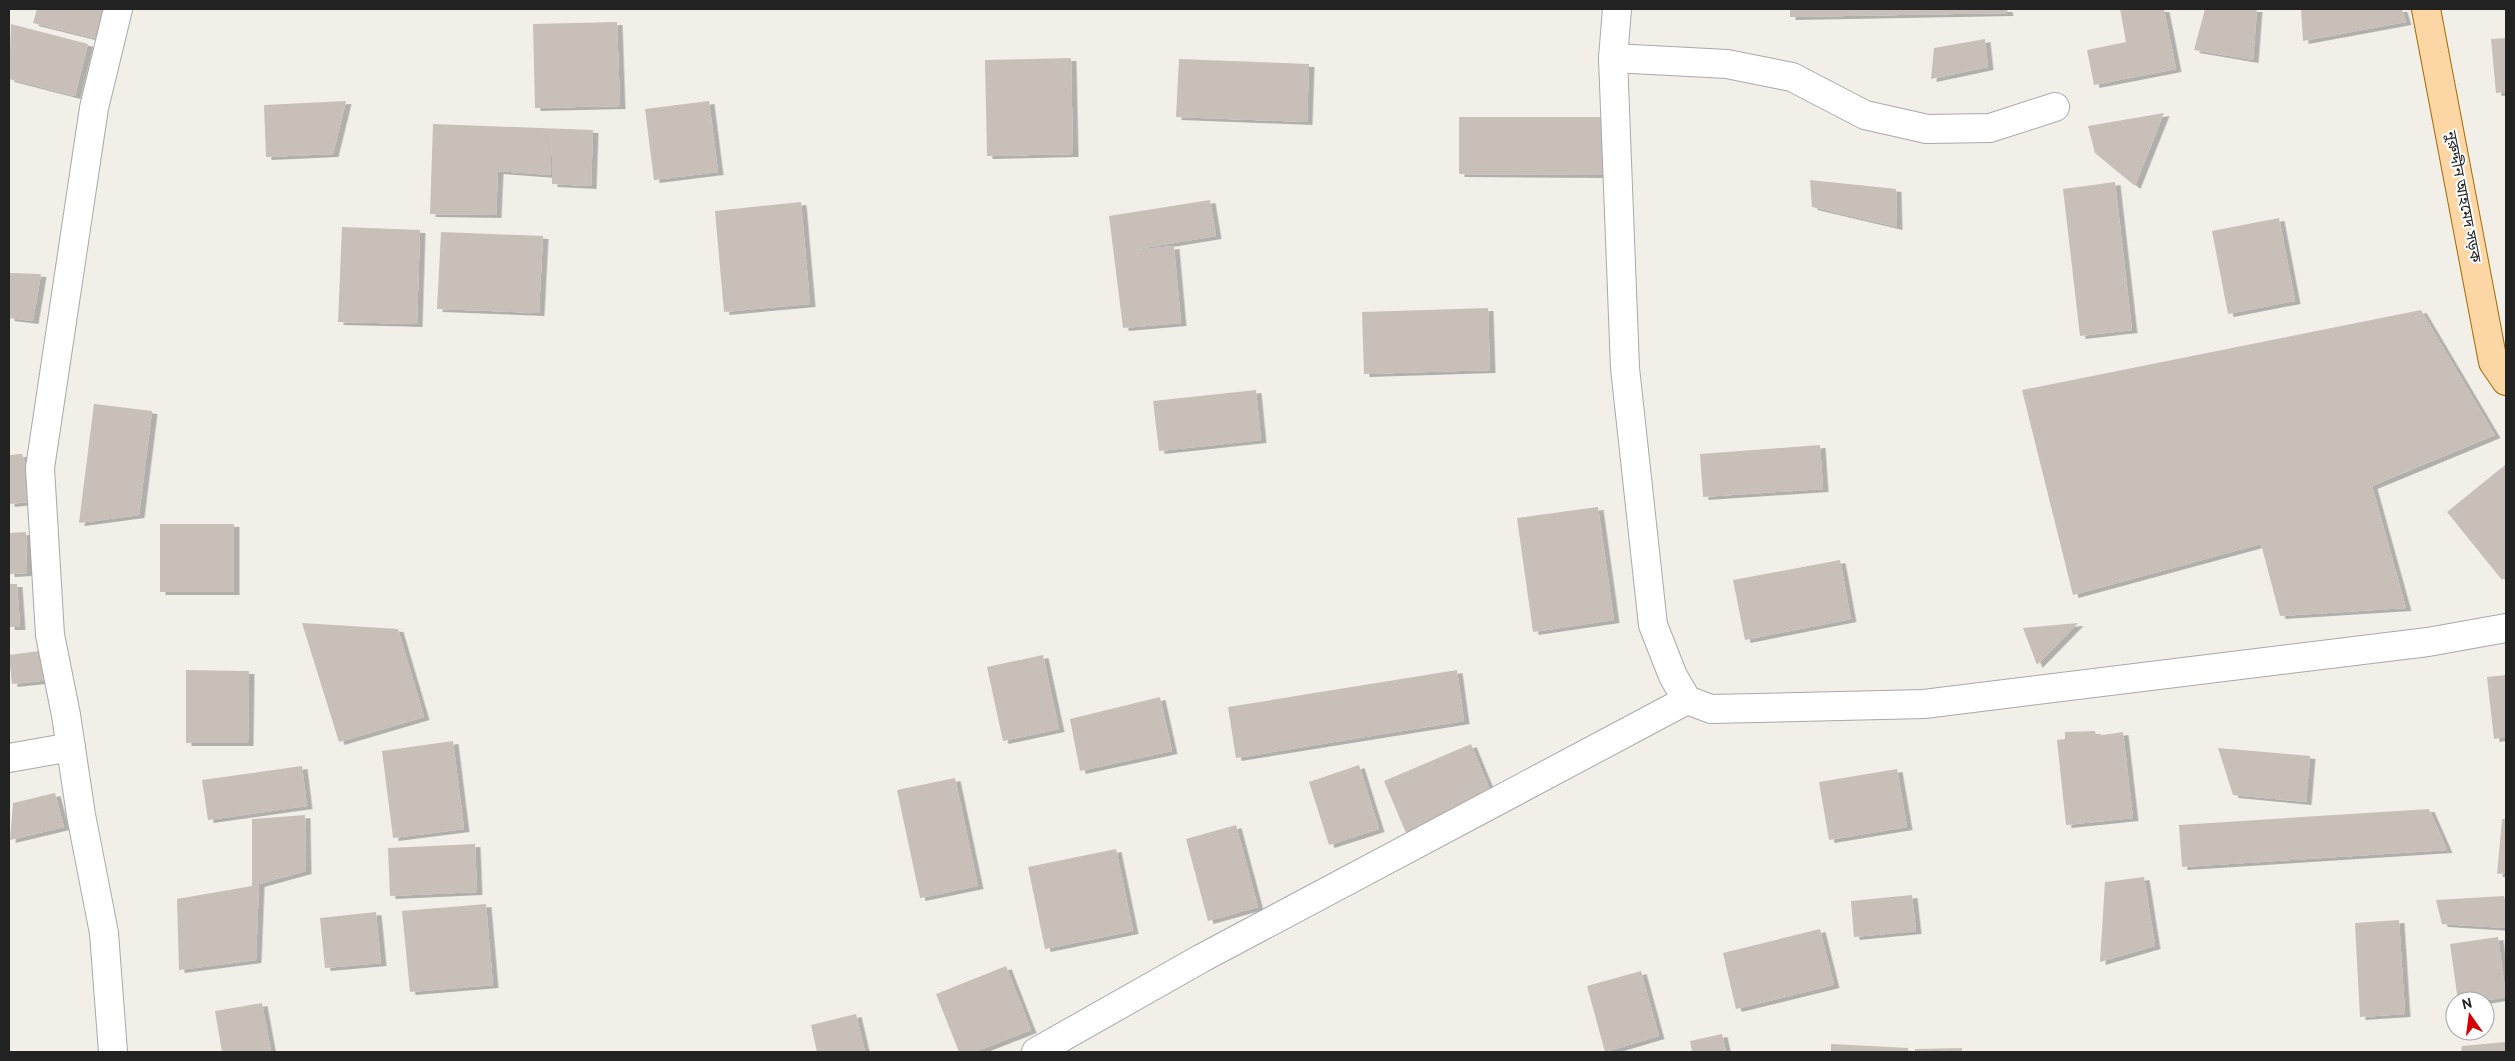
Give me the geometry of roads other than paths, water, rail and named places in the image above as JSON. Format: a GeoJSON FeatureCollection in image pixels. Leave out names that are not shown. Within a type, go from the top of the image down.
{"type":"FeatureCollection","features":[{"type":"Feature","properties":{"kind":"main road","name":"নুরুদ্দীন আহমেদ সড়ক"},"geometry":{"type":"LineString","coordinates":[[2426,9],[2493,362],[2506,381]]}},
{"type":"Feature","properties":{"kind":"street"},"geometry":{"type":"LineString","coordinates":[[113,1052],[104,933],[81,815],[71,747],[50,634],[40,468],[94,108],[118,9]]}},
{"type":"Feature","properties":{"kind":"street"},"geometry":{"type":"LineString","coordinates":[[1617,9],[1613,58],[1625,368],[1653,624],[1673,676],[1686,700],[1711,709],[1924,704],[2428,642],[2506,628]]}},
{"type":"Feature","properties":{"kind":"street"},"geometry":{"type":"LineString","coordinates":[[1613,58],[1727,64],[1792,77],[1865,115],[1927,129],[1990,128],[2054,107]]}},
{"type":"Feature","properties":{"kind":"street"},"geometry":{"type":"LineString","coordinates":[[1036,1052],[1202,958],[1686,700]]}},
{"type":"Feature","properties":{"kind":"street"},"geometry":{"type":"LineString","coordinates":[[9,758],[71,747]]}}]}
